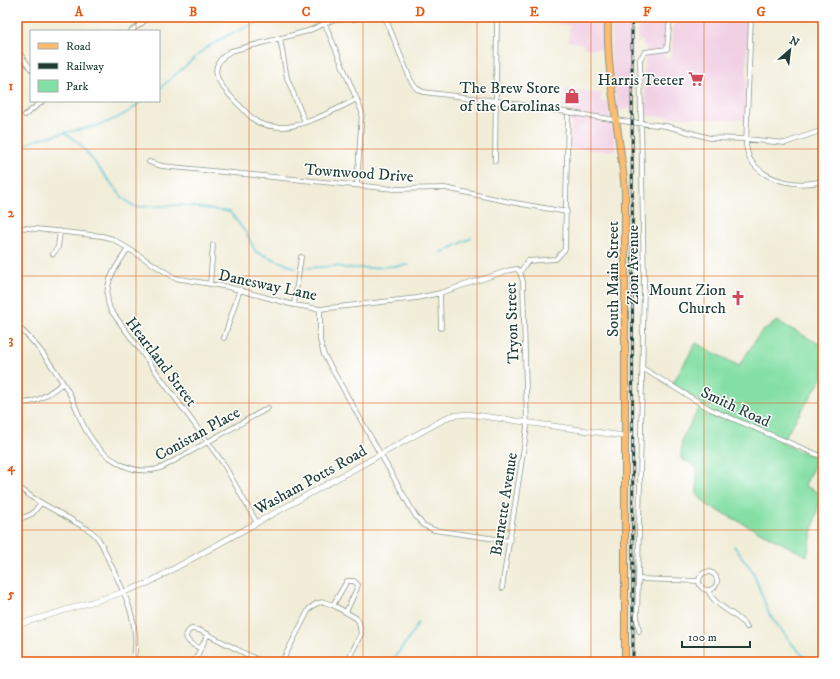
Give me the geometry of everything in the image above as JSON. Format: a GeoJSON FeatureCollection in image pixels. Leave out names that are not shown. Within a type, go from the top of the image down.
{"type":"FeatureCollection","features":[{"type":"Feature","properties":{"kind":"main road","name":"South Main Street"},"geometry":{"type":"LineString","coordinates":[[608,17],[609,68],[625,191],[625,662]]}},
{"type":"Feature","properties":{"kind":"street"},"geometry":{"type":"LineString","coordinates":[[132,30],[150,17]]}},
{"type":"Feature","properties":{"kind":"street"},"geometry":{"type":"LineString","coordinates":[[322,17],[360,106],[362,122],[357,185]]}},
{"type":"Feature","properties":{"kind":"street"},"geometry":{"type":"LineString","coordinates":[[357,99],[294,126],[281,127],[260,123],[222,88],[217,78],[217,66],[226,53],[238,48],[308,31],[333,20],[354,19],[361,17]]}},
{"type":"Feature","properties":{"kind":"street"},"geometry":{"type":"LineString","coordinates":[[384,17],[411,81],[420,90],[670,127],[703,138],[746,139],[785,144],[823,130]]}},
{"type":"Feature","properties":{"kind":"street"},"geometry":{"type":"LineString","coordinates":[[495,161],[497,17]]}},
{"type":"Feature","properties":{"kind":"street","name":"Zion Avenue"},"geometry":{"type":"LineString","coordinates":[[639,631],[637,620],[644,264],[640,59],[645,52],[667,49],[670,17]]}},
{"type":"Feature","properties":{"kind":"street"},"geometry":{"type":"LineString","coordinates":[[751,17],[746,139],[746,145],[751,162],[770,177],[783,181],[803,185],[823,181]]}},
{"type":"Feature","properties":{"kind":"street"},"geometry":{"type":"LineString","coordinates":[[280,38],[287,78],[305,122]]}},
{"type":"Feature","properties":{"kind":"street"},"geometry":{"type":"LineString","coordinates":[[17,50],[30,68]]}},
{"type":"Feature","properties":{"kind":"street"},"geometry":{"type":"LineString","coordinates":[[25,115],[42,102]]}},
{"type":"Feature","properties":{"kind":"street","name":"Tryon Street"},"geometry":{"type":"LineString","coordinates":[[526,423],[523,282],[520,272],[528,262],[552,260],[563,253],[566,246],[568,112]]}},
{"type":"Feature","properties":{"kind":"street","name":"Townwood Drive"},"geometry":{"type":"LineString","coordinates":[[149,162],[162,166],[394,189],[451,188],[510,202],[567,212]]}},
{"type":"Feature","properties":{"kind":"street","name":"Danesway Lane"},"geometry":{"type":"LineString","coordinates":[[17,227],[102,236],[113,240],[175,278],[240,289],[294,305],[320,309],[403,300],[440,293],[510,270],[517,269],[520,272]]}},
{"type":"Feature","properties":{"kind":"street"},"geometry":{"type":"LineString","coordinates":[[53,254],[58,247],[60,231]]}},
{"type":"Feature","properties":{"kind":"street"},"geometry":{"type":"LineString","coordinates":[[210,284],[213,245]]}},
{"type":"Feature","properties":{"kind":"street","name":"Heartland Street"},"geometry":{"type":"LineString","coordinates":[[128,249],[115,268],[108,285],[107,299],[110,309],[207,442],[233,480],[258,523]]}},
{"type":"Feature","properties":{"kind":"street"},"geometry":{"type":"LineString","coordinates":[[294,305],[301,257]]}},
{"type":"Feature","properties":{"kind":"street"},"geometry":{"type":"LineString","coordinates":[[224,338],[240,289]]}},
{"type":"Feature","properties":{"kind":"street"},"geometry":{"type":"LineString","coordinates":[[440,293],[441,328]]}},
{"type":"Feature","properties":{"kind":"street"},"geometry":{"type":"LineString","coordinates":[[320,309],[320,340],[324,355],[413,512],[428,527],[438,531],[510,541]]}},
{"type":"Feature","properties":{"kind":"street","name":"Conistan Place"},"geometry":{"type":"LineString","coordinates":[[17,326],[35,345],[63,383],[74,400],[84,427],[92,440],[105,454],[127,468],[142,471],[158,469],[268,408]]}},
{"type":"Feature","properties":{"kind":"street","name":"Smith Road"},"geometry":{"type":"LineString","coordinates":[[642,368],[710,409],[823,457]]}},
{"type":"Feature","properties":{"kind":"street"},"geometry":{"type":"LineString","coordinates":[[17,402],[25,403],[37,400],[63,383]]}},
{"type":"Feature","properties":{"kind":"street","name":"Washam Potts Road"},"geometry":{"type":"LineString","coordinates":[[17,625],[124,592],[155,579],[380,456],[443,419],[456,415],[468,414],[624,436]]}},
{"type":"Feature","properties":{"kind":"street","name":"Barnette Avenue"},"geometry":{"type":"LineString","coordinates":[[502,588],[526,423]]}},
{"type":"Feature","properties":{"kind":"street"},"geometry":{"type":"LineString","coordinates":[[17,486],[41,503],[89,530],[96,536],[124,592],[134,633],[133,662]]}},
{"type":"Feature","properties":{"kind":"street"},"geometry":{"type":"LineString","coordinates":[[17,520],[32,514],[41,503]]}},
{"type":"Feature","properties":{"kind":"street"},"geometry":{"type":"LineString","coordinates":[[708,590],[716,585],[717,580],[714,575],[706,573],[701,576],[699,581],[702,588],[708,590],[715,602],[742,621],[747,628]]}},
{"type":"Feature","properties":{"kind":"street"},"geometry":{"type":"LineString","coordinates":[[638,579],[699,581]]}},
{"type":"Feature","properties":{"kind":"street"},"geometry":{"type":"LineString","coordinates":[[333,606],[347,581],[354,581],[358,585],[346,612]]}},
{"type":"Feature","properties":{"kind":"street"},"geometry":{"type":"LineString","coordinates":[[282,662],[309,609],[317,603],[324,602],[356,618],[361,628],[359,639],[347,662]]}},
{"type":"Feature","properties":{"kind":"street"},"geometry":{"type":"LineString","coordinates":[[200,648],[189,643],[186,636],[188,631],[193,628],[208,634],[262,662]]}},
{"type":"Feature","properties":{"kind":"street"},"geometry":{"type":"LineString","coordinates":[[194,662],[208,634]]}},
{"type":"Feature","properties":{"kind":"shaded area"},"geometry":{"type":"Polygon","coordinates":[[[539,17],[603,17],[603,50],[584,48],[583,44],[568,41],[570,25],[539,21],[539,17]]]}},
{"type":"Feature","properties":{"kind":"shaded area"},"geometry":{"type":"Polygon","coordinates":[[[612,17],[630,17],[632,108],[617,111],[611,60],[612,17]]]}},
{"type":"Feature","properties":{"kind":"shaded area"},"geometry":{"type":"Polygon","coordinates":[[[638,17],[665,17],[665,58],[671,58],[674,17],[748,17],[745,120],[646,116],[644,73],[646,46],[643,46],[643,41],[638,40],[638,17]]]}},
{"type":"Feature","properties":{"kind":"shaded area"},"geometry":{"type":"Polygon","coordinates":[[[566,88],[602,94],[600,100],[608,102],[616,149],[607,151],[570,148],[572,110],[563,108],[566,88]]]}},
{"type":"Feature","properties":{"kind":"green space"},"geometry":{"type":"Polygon","coordinates":[[[777,321],[823,346],[823,377],[781,443],[817,458],[805,486],[821,494],[807,556],[707,505],[697,494],[697,468],[681,458],[682,439],[702,403],[672,385],[696,343],[739,366],[760,333],[777,321]]]}},
{"type":"Feature","properties":{"kind":"waterway"},"geometry":{"type":"LineString","coordinates":[[160,88],[206,48],[230,34],[272,17]]}},
{"type":"Feature","properties":{"kind":"waterway"},"geometry":{"type":"LineString","coordinates":[[17,149],[39,139],[106,122],[119,117],[141,102]]}},
{"type":"Feature","properties":{"kind":"waterway"},"geometry":{"type":"LineString","coordinates":[[65,133],[79,143],[123,198],[135,207],[182,205],[230,212],[246,233],[256,252],[296,268]]}},
{"type":"Feature","properties":{"kind":"waterway"},"geometry":{"type":"LineString","coordinates":[[441,253],[471,238]]}},
{"type":"Feature","properties":{"kind":"waterway"},"geometry":{"type":"LineString","coordinates":[[304,268],[337,266],[345,268],[369,268],[409,265]]}},
{"type":"Feature","properties":{"kind":"waterway"},"geometry":{"type":"LineString","coordinates":[[734,546],[753,572],[769,614],[793,645],[809,662]]}},
{"type":"Feature","properties":{"kind":"waterway"},"geometry":{"type":"LineString","coordinates":[[391,662],[410,637],[418,623]]}},
{"type":"Feature","properties":{"kind":"railway"},"geometry":{"type":"LineString","coordinates":[[632,17],[633,662]]}},
{"type":"Feature","properties":{"kind":"place","name":"Harris Teeter"},"geometry":{"type":"Point","coordinates":[696,79]}},
{"type":"Feature","properties":{"kind":"place","name":"The Brew Store of the Carolinas"},"geometry":{"type":"Point","coordinates":[572,96]}},
{"type":"Feature","properties":{"kind":"place","name":"Mount Zion Church"},"geometry":{"type":"Point","coordinates":[738,298]}}]}
